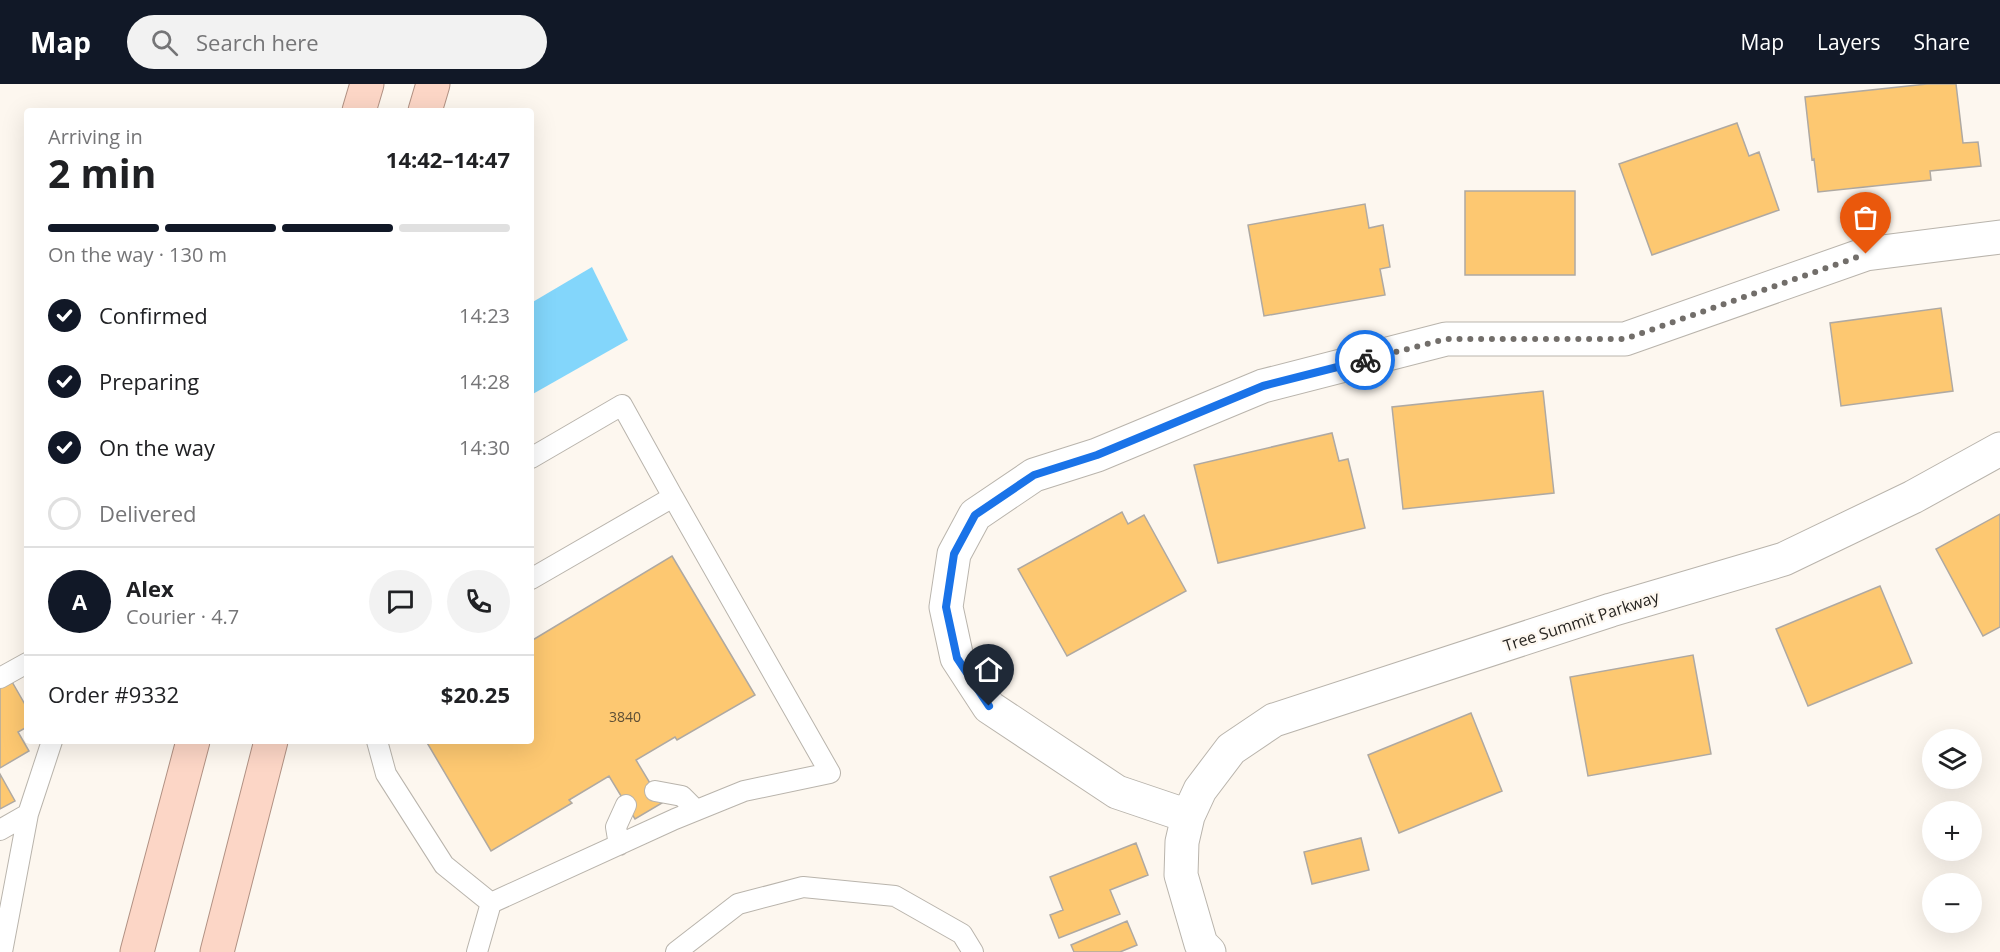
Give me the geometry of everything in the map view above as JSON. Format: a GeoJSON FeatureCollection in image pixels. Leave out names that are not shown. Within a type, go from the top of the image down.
{"type":"FeatureCollection","features":[{"type":"Feature","properties":{"kind":"highway"},"geometry":{"type":"LineString","coordinates":[[360,108],[367,84]]}},
{"type":"Feature","properties":{"kind":"highway"},"geometry":{"type":"LineString","coordinates":[[426,108],[433,84]]}},
{"type":"Feature","properties":{"kind":"highway"},"geometry":{"type":"LineString","coordinates":[[137,952],[192,744]]}},
{"type":"Feature","properties":{"kind":"highway"},"geometry":{"type":"LineString","coordinates":[[217,952],[270,744]]}},
{"type":"Feature","properties":{"kind":"street"},"geometry":{"type":"LineString","coordinates":[[1188,816],[1118,792],[989,706],[957,658],[946,607],[954,554],[975,515],[1034,475],[1097,455],[1263,386],[1446,339],[1625,339],[1866,254],[2000,237]]}},
{"type":"Feature","properties":{"kind":"street","name":"Tree Summit Parkway"},"geometry":{"type":"LineString","coordinates":[[1209,952],[1201,944],[1181,875],[1182,842],[1188,816],[1200,790],[1231,749],[1274,720],[1611,610],[1784,559],[1913,497],[2000,449]]}},
{"type":"Feature","properties":{"kind":"lane"},"geometry":{"type":"LineString","coordinates":[[477,952],[491,903],[696,810],[744,791],[830,773],[622,405],[534,457]]}},
{"type":"Feature","properties":{"kind":"lane"},"geometry":{"type":"LineString","coordinates":[[534,577],[673,497]]}},
{"type":"Feature","properties":{"kind":"lane"},"geometry":{"type":"LineString","coordinates":[[0,678],[24,665]]}},
{"type":"Feature","properties":{"kind":"lane"},"geometry":{"type":"LineString","coordinates":[[2,952],[28,814],[51,744]]}},
{"type":"Feature","properties":{"kind":"lane"},"geometry":{"type":"LineString","coordinates":[[378,744],[386,774],[444,865],[491,903]]}},
{"type":"Feature","properties":{"kind":"lane"},"geometry":{"type":"LineString","coordinates":[[655,791],[682,796],[696,810]]}},
{"type":"Feature","properties":{"kind":"lane"},"geometry":{"type":"LineString","coordinates":[[619,845],[615,827],[626,805]]}},
{"type":"Feature","properties":{"kind":"lane"},"geometry":{"type":"LineString","coordinates":[[0,830],[28,814]]}},
{"type":"Feature","properties":{"kind":"lane"},"geometry":{"type":"LineString","coordinates":[[676,952],[738,904],[803,887],[895,896],[962,934],[973,952]]}},
{"type":"Feature","properties":{"kind":"water"},"geometry":{"type":"Polygon","coordinates":[[[592,267],[628,340],[534,393],[534,301],[592,267]]]}},
{"type":"Feature","properties":{"kind":"building"},"geometry":{"type":"Polygon","coordinates":[[[1927,84],[1956,84],[1963,143],[1978,142],[1981,166],[1930,171],[1931,180],[1818,192],[1805,97],[1927,84]]]}},
{"type":"Feature","properties":{"kind":"building"},"geometry":{"type":"Polygon","coordinates":[[[1737,123],[1749,156],[1759,152],[1779,210],[1652,255],[1619,164],[1737,123]]]}},
{"type":"Feature","properties":{"kind":"building"},"geometry":{"type":"Polygon","coordinates":[[[1465,191],[1575,191],[1575,275],[1465,275],[1465,191]]]}},
{"type":"Feature","properties":{"kind":"building"},"geometry":{"type":"Polygon","coordinates":[[[1365,204],[1369,228],[1383,225],[1390,267],[1380,269],[1385,295],[1264,316],[1248,225],[1365,204]]]}},
{"type":"Feature","properties":{"kind":"building"},"geometry":{"type":"Polygon","coordinates":[[[1941,308],[1953,391],[1841,406],[1830,323],[1941,308]]]}},
{"type":"Feature","properties":{"kind":"building"},"geometry":{"type":"Polygon","coordinates":[[[1543,391],[1554,493],[1403,509],[1392,407],[1543,391]]]}},
{"type":"Feature","properties":{"kind":"building"},"geometry":{"type":"Polygon","coordinates":[[[1332,433],[1339,461],[1348,459],[1365,528],[1218,563],[1194,465],[1332,433]]]}},
{"type":"Feature","properties":{"kind":"building"},"geometry":{"type":"Polygon","coordinates":[[[1122,512],[1128,524],[1144,515],[1186,591],[1067,656],[1018,569],[1122,512]]]}},
{"type":"Feature","properties":{"kind":"building"},"geometry":{"type":"Polygon","coordinates":[[[2000,514],[2000,627],[1983,636],[1936,549],[2000,514]]]}},
{"type":"Feature","properties":{"kind":"building"},"geometry":{"type":"Polygon","coordinates":[[[672,556],[755,695],[677,740],[675,737],[636,760],[662,803],[635,819],[609,776],[569,800],[572,803],[491,851],[428,744],[534,744],[534,639],[672,556]]]}},
{"type":"Feature","properties":{"kind":"building"},"geometry":{"type":"Polygon","coordinates":[[[1880,586],[1912,663],[1808,706],[1776,629],[1880,586]]]}},
{"type":"Feature","properties":{"kind":"building"},"geometry":{"type":"Polygon","coordinates":[[[1693,655],[1711,754],[1588,776],[1570,677],[1693,655]]]}},
{"type":"Feature","properties":{"kind":"building"},"geometry":{"type":"Polygon","coordinates":[[[11,680],[24,703],[24,729],[18,732],[29,751],[0,768],[0,687],[11,680]]]}},
{"type":"Feature","properties":{"kind":"building"},"geometry":{"type":"Polygon","coordinates":[[[1471,713],[1502,791],[1399,833],[1368,755],[1471,713]]]}},
{"type":"Feature","properties":{"kind":"building"},"geometry":{"type":"Polygon","coordinates":[[[0,774],[15,801],[0,809],[0,774]]]}},
{"type":"Feature","properties":{"kind":"building"},"geometry":{"type":"Polygon","coordinates":[[[1361,838],[1369,870],[1312,884],[1304,852],[1361,838]]]}},
{"type":"Feature","properties":{"kind":"building"},"geometry":{"type":"Polygon","coordinates":[[[1136,843],[1148,875],[1110,890],[1120,914],[1059,938],[1050,915],[1063,910],[1050,877],[1136,843]]]}},
{"type":"Feature","properties":{"kind":"building"},"geometry":{"type":"Polygon","coordinates":[[[1127,921],[1137,945],[1120,952],[1074,952],[1071,945],[1127,921]]]}},
{"type":"Feature","properties":{"kind":"way so far"},"geometry":{"type":"LineString","coordinates":[[1365,360],[1446,339],[1625,339],[1866,254]]}},
{"type":"Feature","properties":{"kind":"route"},"geometry":{"type":"LineString","coordinates":[[989,706],[957,658],[946,607],[954,554],[975,515],[1034,475],[1097,455],[1263,386],[1365,360]]}}]}
